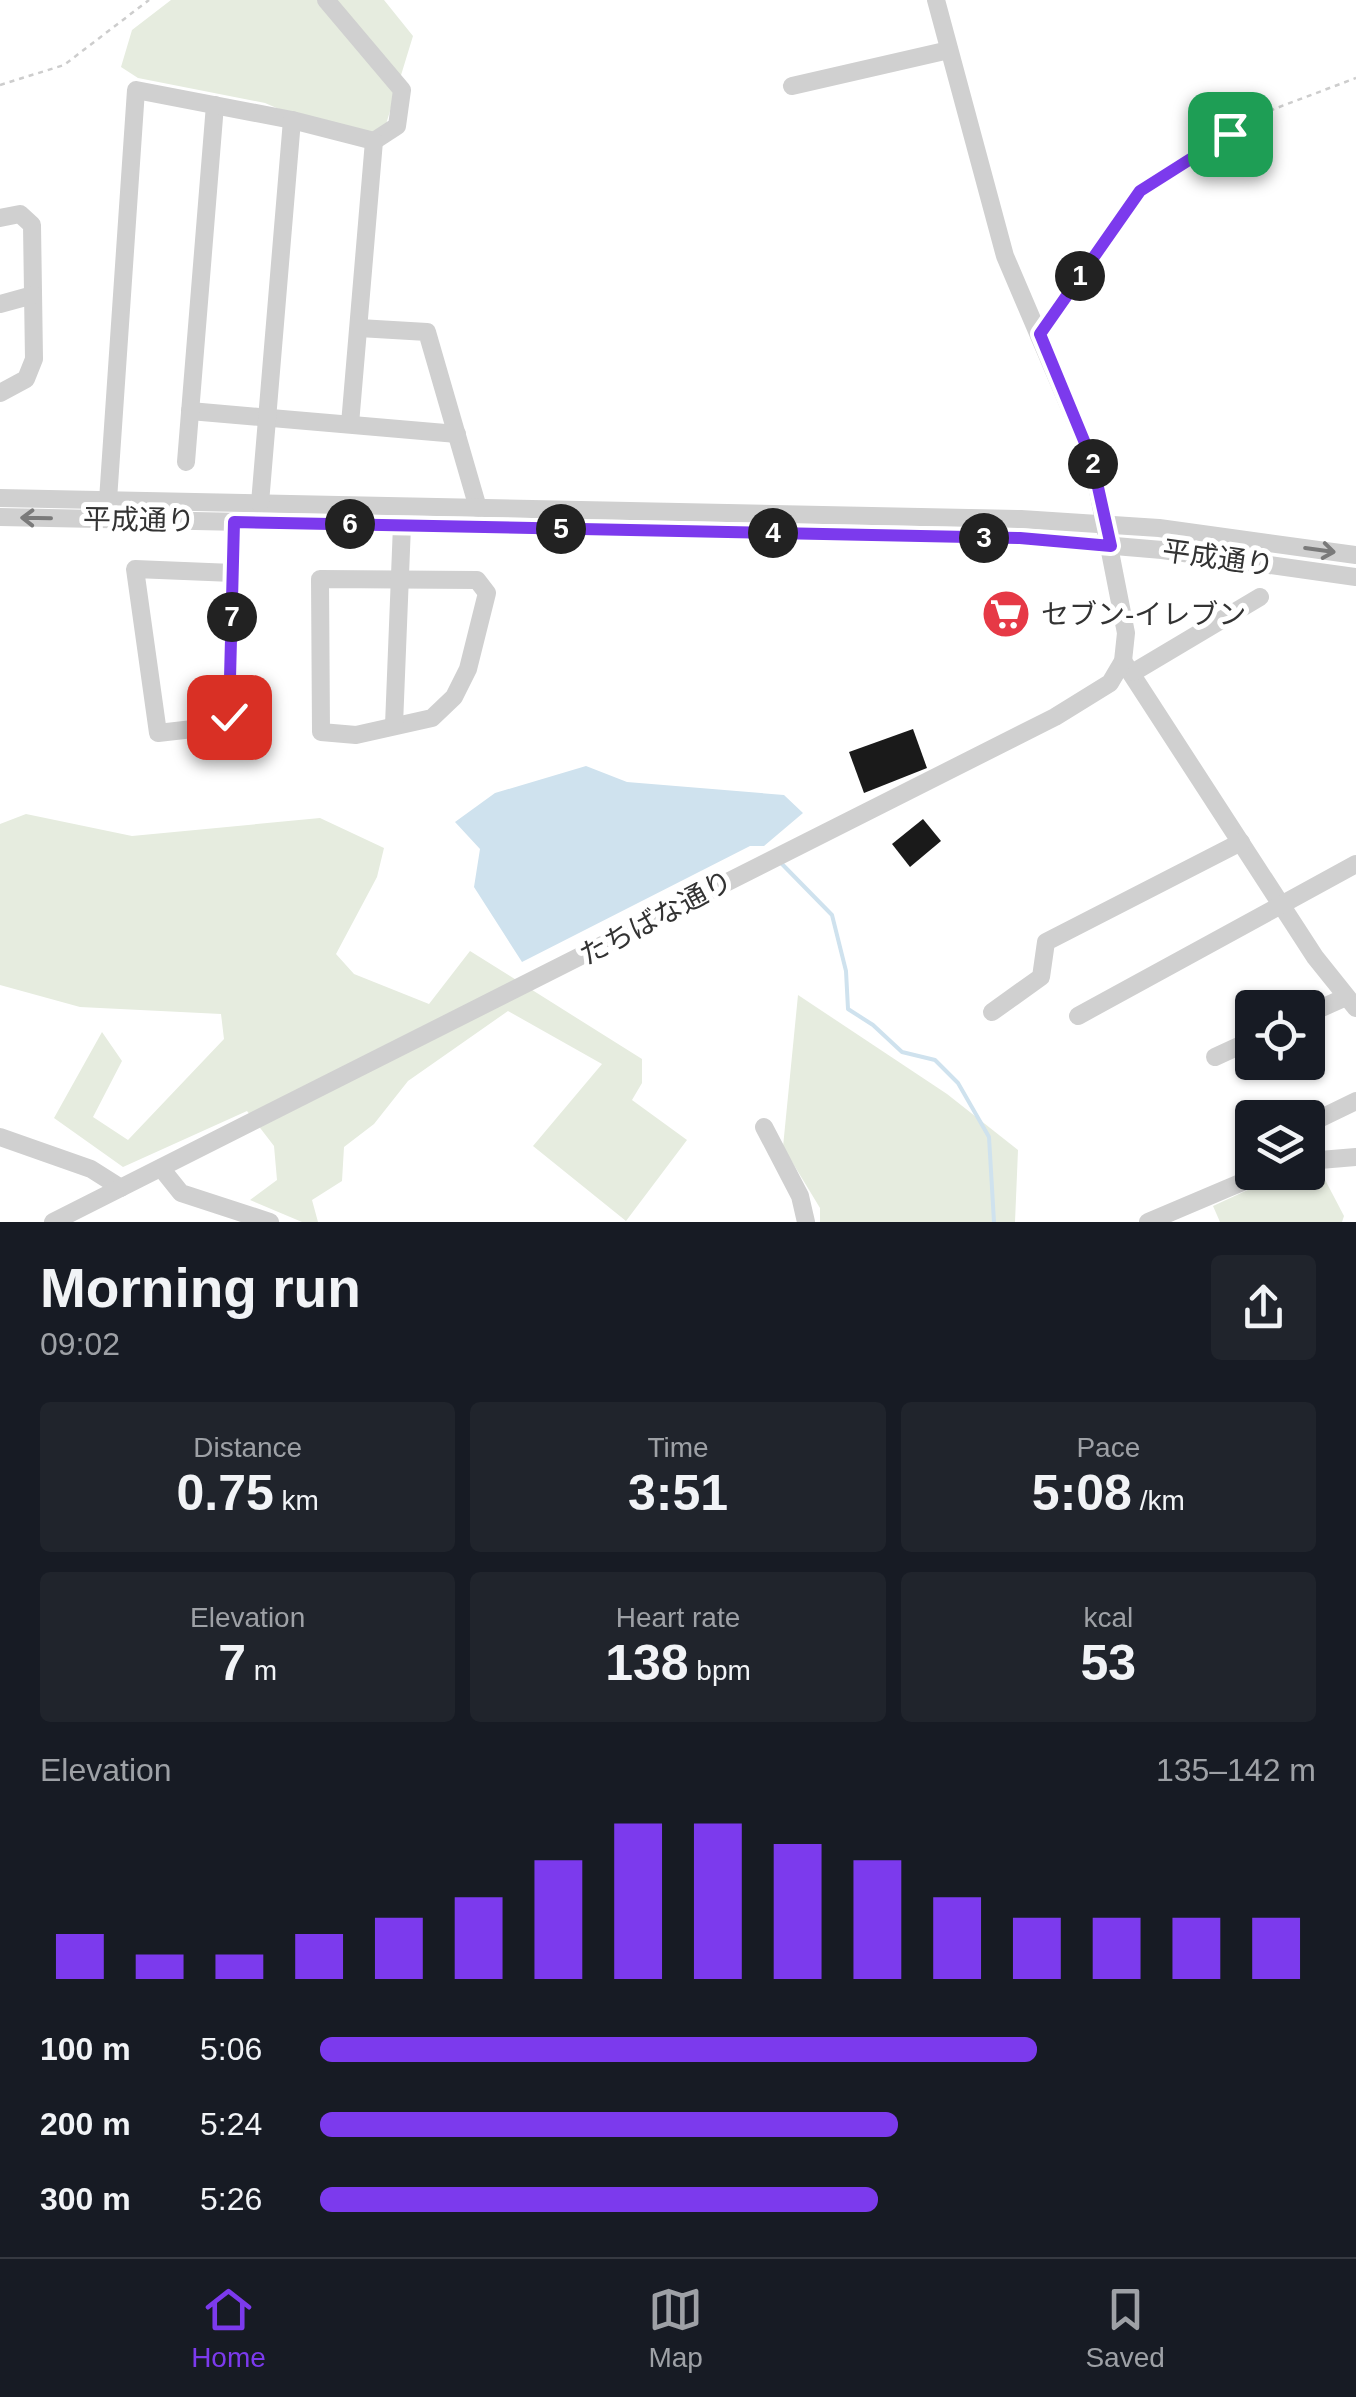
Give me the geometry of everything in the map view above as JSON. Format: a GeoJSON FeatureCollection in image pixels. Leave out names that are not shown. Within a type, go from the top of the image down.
{"type":"FeatureCollection","features":[{"type":"Feature","properties":{"kind":"street"},"geometry":{"type":"LineString","coordinates":[[108,500],[136,90],[292,120],[374,141],[396,126],[402,90],[326,0]]}},
{"type":"Feature","properties":{"kind":"street"},"geometry":{"type":"LineString","coordinates":[[936,0],[1005,256],[1092,460],[1108,524],[1129,667],[1282,904],[1351,1002],[1325,1009]]}},
{"type":"Feature","properties":{"kind":"street"},"geometry":{"type":"LineString","coordinates":[[792,86],[949,50]]}},
{"type":"Feature","properties":{"kind":"street"},"geometry":{"type":"LineString","coordinates":[[186,462],[215,105]]}},
{"type":"Feature","properties":{"kind":"street"},"geometry":{"type":"LineString","coordinates":[[260,503],[292,120]]}},
{"type":"Feature","properties":{"kind":"street"},"geometry":{"type":"LineString","coordinates":[[350,424],[374,141]]}},
{"type":"Feature","properties":{"kind":"street"},"geometry":{"type":"LineString","coordinates":[[0,218],[20,214],[32,225],[34,359],[26,379],[0,392]]}},
{"type":"Feature","properties":{"kind":"street"},"geometry":{"type":"LineString","coordinates":[[0,304],[33,296]]}},
{"type":"Feature","properties":{"kind":"street"},"geometry":{"type":"LineString","coordinates":[[359,328],[427,332],[478,508]]}},
{"type":"Feature","properties":{"kind":"street"},"geometry":{"type":"LineString","coordinates":[[190,411],[457,434]]}},
{"type":"Feature","properties":{"kind":"street","name":"平成通り"},"geometry":{"type":"LineString","coordinates":[[0,498],[1021,518],[1108,524],[1356,555]]}},
{"type":"Feature","properties":{"kind":"street","name":"平成通り"},"geometry":{"type":"LineString","coordinates":[[0,517],[1020,538],[1356,577]]}},
{"type":"Feature","properties":{"kind":"street"},"geometry":{"type":"LineString","coordinates":[[232,573],[134,569],[158,733],[219,726],[229,717],[234,522]]}},
{"type":"Feature","properties":{"kind":"street"},"geometry":{"type":"LineString","coordinates":[[394,726],[402,526]]}},
{"type":"Feature","properties":{"kind":"street"},"geometry":{"type":"LineString","coordinates":[[320,580],[400,580],[477,580],[487,594],[468,669],[454,697],[432,718],[356,735],[321,732],[320,580]]}},
{"type":"Feature","properties":{"kind":"street","name":"たちばな通り"},"geometry":{"type":"LineString","coordinates":[[52,1222],[1055,716],[1102,691],[1129,667],[1260,597]]}},
{"type":"Feature","properties":{"kind":"street"},"geometry":{"type":"LineString","coordinates":[[992,1012],[1041,977],[1046,942],[1242,842]]}},
{"type":"Feature","properties":{"kind":"street"},"geometry":{"type":"LineString","coordinates":[[1078,1016],[1356,864]]}},
{"type":"Feature","properties":{"kind":"street"},"geometry":{"type":"LineString","coordinates":[[1215,1057],[1235,1048]]}},
{"type":"Feature","properties":{"kind":"street"},"geometry":{"type":"LineString","coordinates":[[1325,1116],[1356,1102]]}},
{"type":"Feature","properties":{"kind":"street"},"geometry":{"type":"LineString","coordinates":[[764,1128],[800,1196],[806,1222]]}},
{"type":"Feature","properties":{"kind":"street"},"geometry":{"type":"LineString","coordinates":[[0,1137],[91,1168],[121,1188]]}},
{"type":"Feature","properties":{"kind":"street"},"geometry":{"type":"LineString","coordinates":[[1325,1160],[1356,1157]]}},
{"type":"Feature","properties":{"kind":"street"},"geometry":{"type":"LineString","coordinates":[[161,1168],[181,1193],[270,1222]]}},
{"type":"Feature","properties":{"kind":"street"},"geometry":{"type":"LineString","coordinates":[[1148,1222],[1235,1185]]}},
{"type":"Feature","properties":{"kind":"path"},"geometry":{"type":"LineString","coordinates":[[0,85],[64,65],[149,0]]}},
{"type":"Feature","properties":{"kind":"path"},"geometry":{"type":"LineString","coordinates":[[1040,334],[1140,191],[1274,109],[1356,78]]}},
{"type":"Feature","properties":{"kind":"shaded area"},"geometry":{"type":"Polygon","coordinates":[[[171,0],[384,0],[413,36],[383,134],[321,127],[265,103],[138,78],[121,67],[132,30],[171,0]]]}},
{"type":"Feature","properties":{"kind":"shaded area"},"geometry":{"type":"Polygon","coordinates":[[[26,814],[132,836],[320,818],[384,848],[377,877],[336,954],[354,974],[429,1004],[470,951],[642,1059],[642,1083],[632,1100],[687,1140],[626,1221],[533,1146],[602,1064],[508,1011],[408,1081],[374,1124],[344,1147],[342,1181],[312,1200],[318,1222],[302,1222],[250,1200],[277,1180],[274,1146],[247,1111],[123,1167],[54,1118],[102,1032],[122,1061],[93,1117],[128,1140],[224,1039],[221,1014],[80,1007],[0,985],[0,824],[26,814]]]}},
{"type":"Feature","properties":{"kind":"shaded area"},"geometry":{"type":"Polygon","coordinates":[[[798,995],[947,1094],[1018,1150],[1015,1222],[820,1222],[820,1208],[783,1147],[798,995]]]}},
{"type":"Feature","properties":{"kind":"shaded area"},"geometry":{"type":"Polygon","coordinates":[[[1325,1180],[1344,1216],[1342,1222],[1220,1222],[1213,1206],[1248,1190],[1325,1190],[1325,1180]]]}},
{"type":"Feature","properties":{"kind":"water"},"geometry":{"type":"Polygon","coordinates":[[[586,766],[627,782],[784,795],[803,813],[764,846],[750,846],[522,962],[474,887],[480,849],[455,822],[495,793],[586,766]]]}},
{"type":"Feature","properties":{"kind":"building"},"geometry":{"type":"Polygon","coordinates":[[[995,594],[1014,596],[1011,636],[992,634],[995,594]]]}},
{"type":"Feature","properties":{"kind":"building"},"geometry":{"type":"Polygon","coordinates":[[[913,729],[927,768],[864,793],[849,752],[913,729]]]}},
{"type":"Feature","properties":{"kind":"building"},"geometry":{"type":"Polygon","coordinates":[[[923,819],[941,841],[910,867],[892,844],[923,819]]]}},
{"type":"Feature","properties":{"kind":"waterway"},"geometry":{"type":"LineString","coordinates":[[781,863],[832,915],[846,971],[848,1009],[873,1025],[902,1052],[935,1060],[958,1083],[989,1137],[994,1222]]}},
{"type":"Feature","properties":{"kind":"place","name":"セブン-イレブン"},"geometry":{"type":"Point","coordinates":[1006,614]}},
{"type":"Feature","properties":{"kind":"route"},"geometry":{"type":"LineString","coordinates":[[229,717],[234,522],[1020,538],[1111,546],[1092,460],[1040,334],[1140,191],[1230,134]]}}]}
